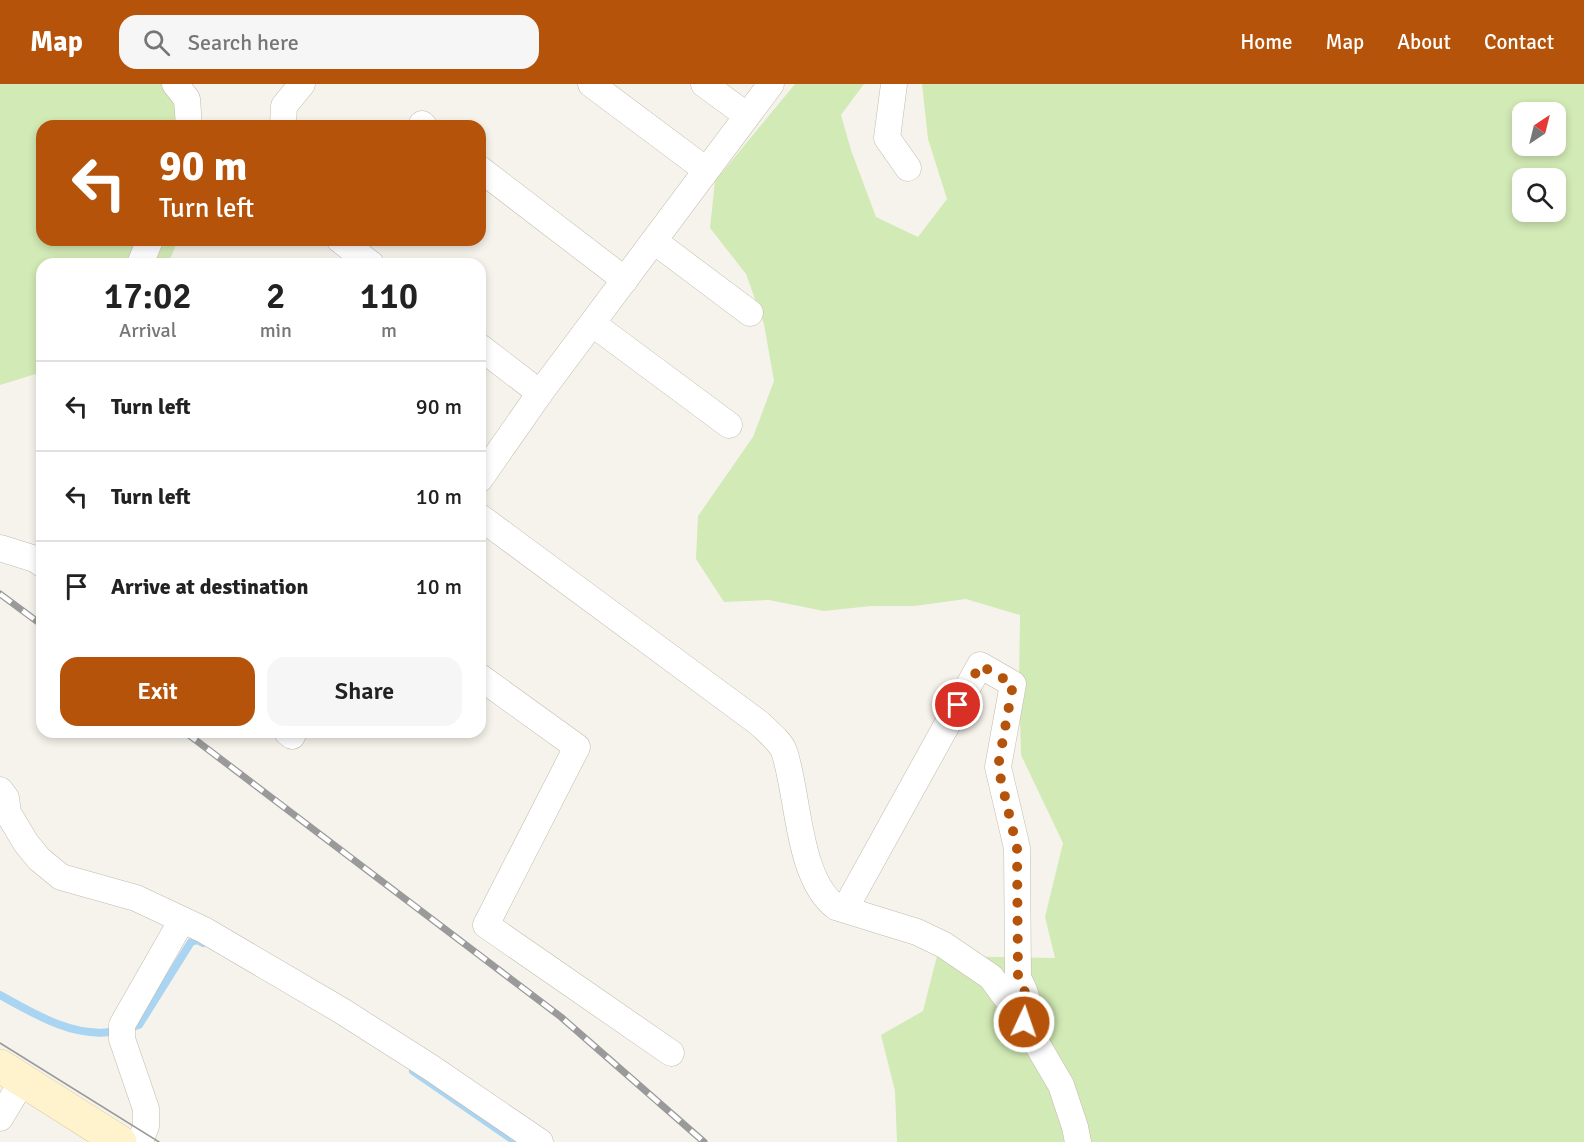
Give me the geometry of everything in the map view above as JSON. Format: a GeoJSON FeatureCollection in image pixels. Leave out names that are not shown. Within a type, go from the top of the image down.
{"type":"FeatureCollection","features":[{"type":"Feature","properties":{"kind":"main road"},"geometry":{"type":"LineString","coordinates":[[11,1073],[120,1142]]}},
{"type":"Feature","properties":{"kind":"street"},"geometry":{"type":"LineString","coordinates":[[175,84],[187,99],[189,120]]}},
{"type":"Feature","properties":{"kind":"street"},"geometry":{"type":"LineString","coordinates":[[283,120],[284,106],[302,84]]}},
{"type":"Feature","properties":{"kind":"street"},"geometry":{"type":"LineString","coordinates":[[591,84],[706,170]]}},
{"type":"Feature","properties":{"kind":"street"},"geometry":{"type":"LineString","coordinates":[[704,84],[746,116]]}},
{"type":"Feature","properties":{"kind":"street"},"geometry":{"type":"LineString","coordinates":[[486,470],[540,393],[771,84]]}},
{"type":"Feature","properties":{"kind":"street"},"geometry":{"type":"LineString","coordinates":[[894,84],[887,138],[908,168]]}},
{"type":"Feature","properties":{"kind":"street"},"geometry":{"type":"LineString","coordinates":[[486,174],[625,280]]}},
{"type":"Feature","properties":{"kind":"street"},"geometry":{"type":"LineString","coordinates":[[654,241],[750,313]]}},
{"type":"Feature","properties":{"kind":"street"},"geometry":{"type":"LineString","coordinates":[[348,246],[363,258]]}},
{"type":"Feature","properties":{"kind":"street"},"geometry":{"type":"LineString","coordinates":[[593,324],[729,425]]}},
{"type":"Feature","properties":{"kind":"street"},"geometry":{"type":"LineString","coordinates":[[486,352],[540,393]]}},
{"type":"Feature","properties":{"kind":"street"},"geometry":{"type":"LineString","coordinates":[[486,521],[759,723],[783,749],[809,865],[825,899],[836,907],[917,932],[944,945],[991,978],[1024,1022],[1061,1085],[1076,1127],[1078,1142]]}},
{"type":"Feature","properties":{"kind":"street"},"geometry":{"type":"LineString","coordinates":[[0,548],[36,560]]}},
{"type":"Feature","properties":{"kind":"street"},"geometry":{"type":"LineString","coordinates":[[845,909],[980,665],[1013,684],[998,767],[1017,848],[1018,978],[1025,992],[1028,1006],[1024,1022]]}},
{"type":"Feature","properties":{"kind":"street"},"geometry":{"type":"LineString","coordinates":[[486,681],[577,747],[486,925],[671,1053]]}},
{"type":"Feature","properties":{"kind":"street"},"geometry":{"type":"LineString","coordinates":[[0,790],[6,798],[8,813],[26,843],[54,873],[69,881],[136,898],[204,930],[342,1011],[430,1067],[540,1142]]}},
{"type":"Feature","properties":{"kind":"street"},"geometry":{"type":"LineString","coordinates":[[140,1142],[146,1126],[146,1109],[122,1039],[122,1025],[182,920]]}},
{"type":"Feature","properties":{"kind":"street"},"geometry":{"type":"LineString","coordinates":[[0,1118],[11,1073]]}},
{"type":"Feature","properties":{"kind":"green space"},"geometry":{"type":"Polygon","coordinates":[[[0,84],[192,84],[191,120],[36,120],[36,246],[176,246],[170,258],[36,258],[36,374],[0,385],[0,84]]]}},
{"type":"Feature","properties":{"kind":"green space"},"geometry":{"type":"Polygon","coordinates":[[[795,84],[864,84],[841,115],[851,150],[876,217],[918,237],[947,199],[928,139],[922,84],[1584,84],[1584,1142],[897,1142],[895,1091],[881,1035],[923,1011],[937,956],[1055,958],[1045,917],[1063,843],[1021,755],[1020,615],[966,599],[914,606],[871,606],[824,611],[769,600],[724,602],[696,559],[698,516],[753,437],[774,381],[764,324],[746,274],[710,228],[715,181],[795,84]]]}},
{"type":"Feature","properties":{"kind":"waterway"},"geometry":{"type":"LineString","coordinates":[[132,1027],[139,1025],[191,942],[197,940],[203,943]]}},
{"type":"Feature","properties":{"kind":"waterway"},"geometry":{"type":"LineString","coordinates":[[0,995],[39,1016],[67,1027],[95,1033],[110,1032]]}},
{"type":"Feature","properties":{"kind":"waterway"},"geometry":{"type":"LineString","coordinates":[[413,1071],[516,1142]]}},
{"type":"Feature","properties":{"kind":"tram line"},"geometry":{"type":"LineString","coordinates":[[0,1043],[159,1142]]}},
{"type":"Feature","properties":{"kind":"railway"},"geometry":{"type":"LineString","coordinates":[[0,594],[36,621]]}},
{"type":"Feature","properties":{"kind":"railway"},"geometry":{"type":"LineString","coordinates":[[193,738],[561,1017],[704,1142]]}},
{"type":"Feature","properties":{"kind":"route"},"geometry":{"type":"LineString","coordinates":[[958,705],[980,665],[1013,684],[998,767],[1017,848],[1018,978],[1025,992],[1028,1006],[1024,1022]]}}]}
